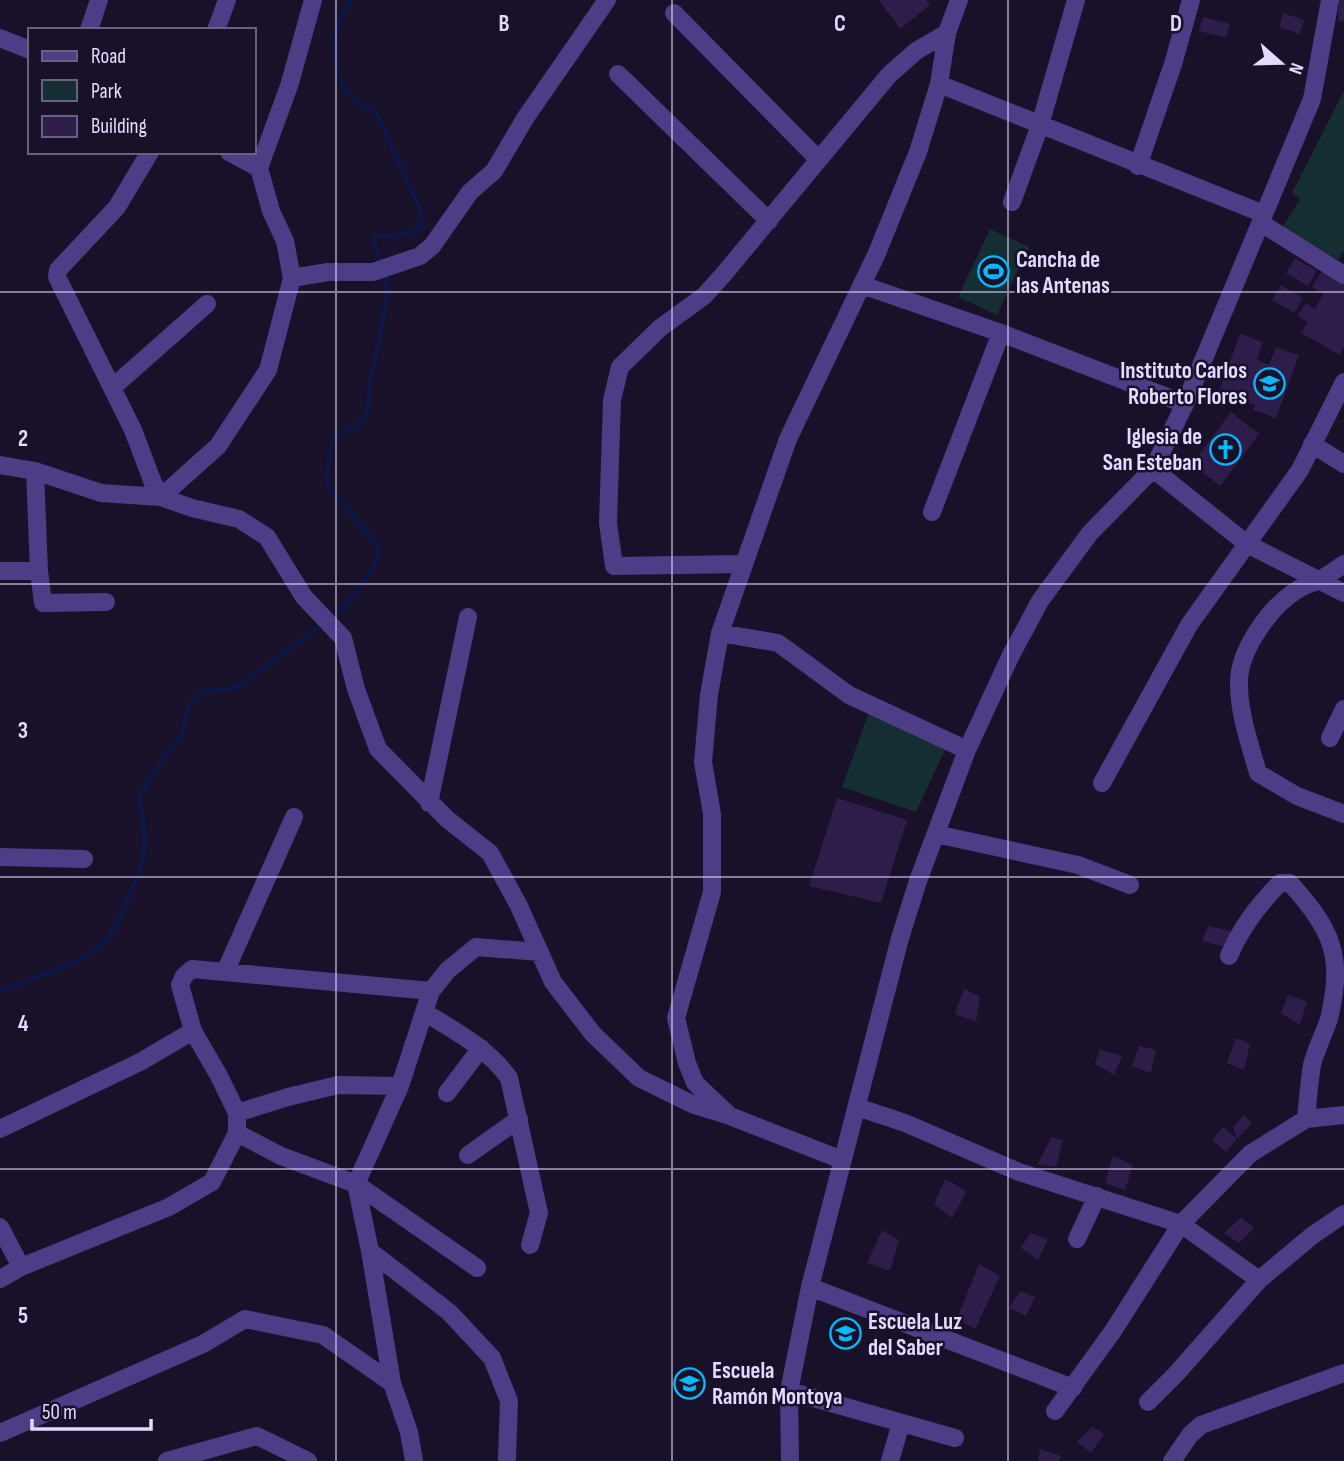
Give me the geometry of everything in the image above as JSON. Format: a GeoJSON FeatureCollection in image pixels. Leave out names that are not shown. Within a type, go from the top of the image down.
{"type":"FeatureCollection","features":[{"type":"Feature","properties":{"kind":"street"},"geometry":{"type":"LineString","coordinates":[[90,28],[99,0]]}},
{"type":"Feature","properties":{"kind":"street"},"geometry":{"type":"LineString","coordinates":[[217,28],[227,0]]}},
{"type":"Feature","properties":{"kind":"street"},"geometry":{"type":"LineString","coordinates":[[161,497],[218,446],[268,370],[292,278],[285,241],[271,211],[259,168],[289,86],[313,0]]}},
{"type":"Feature","properties":{"kind":"street"},"geometry":{"type":"LineString","coordinates":[[292,278],[328,272],[373,272],[421,256],[432,246],[470,192],[494,170],[526,117],[607,0]]}},
{"type":"Feature","properties":{"kind":"street"},"geometry":{"type":"LineString","coordinates":[[730,1116],[695,1083],[676,1018],[712,892],[712,814],[703,762],[709,695],[720,633],[788,439],[862,285],[918,152],[939,84],[947,33],[959,0]]}},
{"type":"Feature","properties":{"kind":"street"},"geometry":{"type":"LineString","coordinates":[[1012,202],[1040,125],[1076,0]]}},
{"type":"Feature","properties":{"kind":"street"},"geometry":{"type":"LineString","coordinates":[[1138,166],[1173,64],[1191,0]]}},
{"type":"Feature","properties":{"kind":"street"},"geometry":{"type":"LineString","coordinates":[[790,1461],[789,1391],[810,1287],[900,938],[918,881],[967,750],[1011,655],[1040,601],[1090,533],[1153,469],[1185,404],[1312,99],[1330,0]]}},
{"type":"Feature","properties":{"kind":"street"},"geometry":{"type":"LineString","coordinates":[[674,13],[818,159]]}},
{"type":"Feature","properties":{"kind":"street"},"geometry":{"type":"LineString","coordinates":[[1325,30],[1344,31]]}},
{"type":"Feature","properties":{"kind":"street"},"geometry":{"type":"LineString","coordinates":[[743,564],[614,566],[608,523],[612,400],[620,367],[660,328],[704,296],[890,75],[916,51],[947,33]]}},
{"type":"Feature","properties":{"kind":"street"},"geometry":{"type":"LineString","coordinates":[[0,38],[28,49]]}},
{"type":"Feature","properties":{"kind":"street"},"geometry":{"type":"LineString","coordinates":[[618,74],[769,221]]}},
{"type":"Feature","properties":{"kind":"street"},"geometry":{"type":"LineString","coordinates":[[939,84],[1262,219],[1344,275]]}},
{"type":"Feature","properties":{"kind":"street"},"geometry":{"type":"LineString","coordinates":[[149,154],[117,207],[58,270],[57,277],[113,387],[161,497]]}},
{"type":"Feature","properties":{"kind":"street"},"geometry":{"type":"LineString","coordinates":[[233,154],[259,168]]}},
{"type":"Feature","properties":{"kind":"street"},"geometry":{"type":"LineString","coordinates":[[862,285],[1001,333],[1185,404]]}},
{"type":"Feature","properties":{"kind":"street"},"geometry":{"type":"LineString","coordinates":[[113,387],[207,304]]}},
{"type":"Feature","properties":{"kind":"street"},"geometry":{"type":"LineString","coordinates":[[932,512],[1001,333]]}},
{"type":"Feature","properties":{"kind":"street"},"geometry":{"type":"LineString","coordinates":[[1102,783],[1189,625],[1289,486],[1344,382]]}},
{"type":"Feature","properties":{"kind":"street"},"geometry":{"type":"LineString","coordinates":[[1312,444],[1344,464]]}},
{"type":"Feature","properties":{"kind":"street"},"geometry":{"type":"LineString","coordinates":[[0,465],[35,471],[101,494],[161,497],[192,508],[239,519],[267,537],[304,597],[343,638],[356,689],[378,749],[429,803],[490,853],[518,904],[553,982],[593,1034],[639,1078],[694,1105],[730,1116],[842,1160]]}},
{"type":"Feature","properties":{"kind":"street"},"geometry":{"type":"LineString","coordinates":[[1153,469],[1247,544],[1344,593]]}},
{"type":"Feature","properties":{"kind":"street"},"geometry":{"type":"LineString","coordinates":[[35,471],[43,603],[106,602]]}},
{"type":"Feature","properties":{"kind":"street"},"geometry":{"type":"LineString","coordinates":[[1344,564],[1298,589],[1276,606],[1246,652],[1238,681],[1258,774],[1297,796],[1344,814]]}},
{"type":"Feature","properties":{"kind":"street"},"geometry":{"type":"LineString","coordinates":[[0,571],[39,571]]}},
{"type":"Feature","properties":{"kind":"street"},"geometry":{"type":"LineString","coordinates":[[429,803],[468,617]]}},
{"type":"Feature","properties":{"kind":"street"},"geometry":{"type":"LineString","coordinates":[[720,633],[778,643],[849,695],[967,750]]}},
{"type":"Feature","properties":{"kind":"street"},"geometry":{"type":"LineString","coordinates":[[1330,738],[1344,709]]}},
{"type":"Feature","properties":{"kind":"street"},"geometry":{"type":"LineString","coordinates":[[225,972],[294,817]]}},
{"type":"Feature","properties":{"kind":"street"},"geometry":{"type":"LineString","coordinates":[[936,834],[1078,865],[1130,885]]}},
{"type":"Feature","properties":{"kind":"street"},"geometry":{"type":"LineString","coordinates":[[0,857],[84,859]]}},
{"type":"Feature","properties":{"kind":"street"},"geometry":{"type":"LineString","coordinates":[[1229,956],[1246,921],[1280,883],[1290,883],[1327,929],[1335,947],[1339,973],[1335,1000],[1313,1063],[1306,1119]]}},
{"type":"Feature","properties":{"kind":"street"},"geometry":{"type":"LineString","coordinates":[[414,1461],[410,1432],[392,1383],[356,1184],[400,1086],[431,991],[448,970],[476,947],[540,952]]}},
{"type":"Feature","properties":{"kind":"street"},"geometry":{"type":"LineString","coordinates":[[0,1279],[21,1267],[169,1207],[212,1182],[237,1133],[237,1113],[193,1031],[180,985],[184,976],[192,970],[431,991]]}},
{"type":"Feature","properties":{"kind":"street"},"geometry":{"type":"LineString","coordinates":[[424,1012],[481,1048],[499,1063],[509,1078],[539,1213],[530,1245]]}},
{"type":"Feature","properties":{"kind":"street"},"geometry":{"type":"LineString","coordinates":[[0,1129],[140,1062],[193,1031]]}},
{"type":"Feature","properties":{"kind":"street"},"geometry":{"type":"LineString","coordinates":[[447,1094],[481,1048]]}},
{"type":"Feature","properties":{"kind":"street"},"geometry":{"type":"LineString","coordinates":[[237,1113],[338,1085],[400,1086]]}},
{"type":"Feature","properties":{"kind":"street"},"geometry":{"type":"LineString","coordinates":[[858,1107],[905,1123],[1019,1172],[1181,1224],[1259,1280]]}},
{"type":"Feature","properties":{"kind":"street"},"geometry":{"type":"LineString","coordinates":[[1055,1411],[1113,1331],[1132,1297],[1181,1224],[1250,1154],[1306,1119],[1344,1115]]}},
{"type":"Feature","properties":{"kind":"street"},"geometry":{"type":"LineString","coordinates":[[468,1155],[519,1119]]}},
{"type":"Feature","properties":{"kind":"street"},"geometry":{"type":"LineString","coordinates":[[237,1133],[281,1156],[356,1184],[477,1268]]}},
{"type":"Feature","properties":{"kind":"street"},"geometry":{"type":"LineString","coordinates":[[1076,1239],[1097,1196]]}},
{"type":"Feature","properties":{"kind":"street"},"geometry":{"type":"LineString","coordinates":[[1148,1402],[1259,1280],[1313,1235],[1344,1214]]}},
{"type":"Feature","properties":{"kind":"street"},"geometry":{"type":"LineString","coordinates":[[0,1227],[21,1267]]}},
{"type":"Feature","properties":{"kind":"street"},"geometry":{"type":"LineString","coordinates":[[370,1251],[449,1312],[492,1358],[509,1401],[507,1458]]}},
{"type":"Feature","properties":{"kind":"street"},"geometry":{"type":"LineString","coordinates":[[810,1287],[1073,1388]]}},
{"type":"Feature","properties":{"kind":"street"},"geometry":{"type":"LineString","coordinates":[[0,1433],[202,1344],[245,1319],[323,1335],[392,1383]]}},
{"type":"Feature","properties":{"kind":"street"},"geometry":{"type":"LineString","coordinates":[[1172,1461],[1190,1435],[1201,1425],[1344,1373]]}},
{"type":"Feature","properties":{"kind":"street"},"geometry":{"type":"LineString","coordinates":[[789,1391],[955,1438]]}},
{"type":"Feature","properties":{"kind":"street"},"geometry":{"type":"LineString","coordinates":[[890,1461],[901,1423]]}},
{"type":"Feature","properties":{"kind":"street"},"geometry":{"type":"LineString","coordinates":[[167,1461],[257,1436],[308,1461]]}},
{"type":"Feature","properties":{"kind":"green space"},"geometry":{"type":"Polygon","coordinates":[[[1344,91],[1344,250],[1338,260],[1283,227],[1300,199],[1292,193],[1344,91]]]}},
{"type":"Feature","properties":{"kind":"green space","name":"Cancha de las Antenas"},"geometry":{"type":"Polygon","coordinates":[[[990,229],[1029,247],[997,315],[958,297],[990,229]]]}},
{"type":"Feature","properties":{"kind":"green space"},"geometry":{"type":"Polygon","coordinates":[[[870,709],[948,744],[916,812],[842,787],[870,709]]]}},
{"type":"Feature","properties":{"kind":"building"},"geometry":{"type":"Polygon","coordinates":[[[879,0],[926,0],[930,5],[900,29],[879,0]]]}},
{"type":"Feature","properties":{"kind":"building"},"geometry":{"type":"Polygon","coordinates":[[[1339,0],[1344,0],[1344,21],[1338,21],[1339,0]]]}},
{"type":"Feature","properties":{"kind":"building"},"geometry":{"type":"Polygon","coordinates":[[[1283,13],[1304,20],[1300,34],[1279,27],[1283,13]]]}},
{"type":"Feature","properties":{"kind":"building"},"geometry":{"type":"Polygon","coordinates":[[[1203,17],[1230,24],[1226,38],[1199,31],[1203,17]]]}},
{"type":"Feature","properties":{"kind":"building"},"geometry":{"type":"Polygon","coordinates":[[[1295,258],[1317,271],[1308,286],[1286,273],[1295,258]]]}},
{"type":"Feature","properties":{"kind":"building"},"geometry":{"type":"Polygon","coordinates":[[[1321,272],[1344,283],[1344,347],[1340,355],[1301,333],[1308,322],[1297,316],[1306,303],[1315,309],[1323,294],[1312,287],[1321,272]]]}},
{"type":"Feature","properties":{"kind":"building"},"geometry":{"type":"Polygon","coordinates":[[[1281,285],[1303,298],[1294,313],[1272,300],[1281,285]]]}},
{"type":"Feature","properties":{"kind":"building"},"geometry":{"type":"Polygon","coordinates":[[[1240,334],[1263,342],[1257,360],[1269,365],[1276,347],[1299,355],[1276,418],[1253,410],[1255,405],[1242,399],[1240,405],[1217,397],[1240,334]]]}},
{"type":"Feature","properties":{"kind":"building","name":"Iglesia de San Esteban"},"geometry":{"type":"Polygon","coordinates":[[[1231,412],[1259,434],[1220,486],[1192,464],[1231,412]]]}},
{"type":"Feature","properties":{"kind":"building"},"geometry":{"type":"Polygon","coordinates":[[[837,798],[907,820],[881,903],[809,886],[837,798]]]}},
{"type":"Feature","properties":{"kind":"building"},"geometry":{"type":"Polygon","coordinates":[[[1208,926],[1232,931],[1226,947],[1202,941],[1208,926]]]}},
{"type":"Feature","properties":{"kind":"building"},"geometry":{"type":"Polygon","coordinates":[[[964,989],[980,996],[976,1022],[955,1014],[964,989]]]}},
{"type":"Feature","properties":{"kind":"building"},"geometry":{"type":"Polygon","coordinates":[[[1288,995],[1307,1002],[1300,1025],[1281,1013],[1288,995]]]}},
{"type":"Feature","properties":{"kind":"building"},"geometry":{"type":"Polygon","coordinates":[[[1236,1038],[1250,1044],[1244,1070],[1227,1063],[1236,1038]]]}},
{"type":"Feature","properties":{"kind":"building"},"geometry":{"type":"Polygon","coordinates":[[[1139,1046],[1156,1050],[1151,1073],[1132,1066],[1139,1046]]]}},
{"type":"Feature","properties":{"kind":"building"},"geometry":{"type":"Polygon","coordinates":[[[1100,1049],[1122,1056],[1114,1075],[1095,1064],[1100,1049]]]}},
{"type":"Feature","properties":{"kind":"building"},"geometry":{"type":"Polygon","coordinates":[[[1244,1115],[1252,1123],[1237,1139],[1233,1127],[1244,1115]]]}},
{"type":"Feature","properties":{"kind":"building"},"geometry":{"type":"Polygon","coordinates":[[[1223,1127],[1237,1139],[1226,1152],[1212,1140],[1223,1127]]]}},
{"type":"Feature","properties":{"kind":"building"},"geometry":{"type":"Polygon","coordinates":[[[1051,1137],[1063,1140],[1056,1167],[1038,1164],[1051,1137]]]}},
{"type":"Feature","properties":{"kind":"building"},"geometry":{"type":"Polygon","coordinates":[[[1113,1156],[1133,1165],[1125,1190],[1105,1183],[1113,1156]]]}},
{"type":"Feature","properties":{"kind":"building"},"geometry":{"type":"Polygon","coordinates":[[[945,1179],[967,1191],[952,1218],[934,1204],[945,1179]]]}},
{"type":"Feature","properties":{"kind":"building"},"geometry":{"type":"Polygon","coordinates":[[[1241,1217],[1254,1228],[1239,1243],[1224,1233],[1241,1217]]]}},
{"type":"Feature","properties":{"kind":"building"},"geometry":{"type":"Polygon","coordinates":[[[882,1230],[899,1240],[890,1271],[867,1263],[882,1230]]]}},
{"type":"Feature","properties":{"kind":"building"},"geometry":{"type":"Polygon","coordinates":[[[1030,1233],[1048,1239],[1038,1260],[1021,1248],[1030,1233]]]}},
{"type":"Feature","properties":{"kind":"building"},"geometry":{"type":"Polygon","coordinates":[[[979,1264],[1000,1276],[975,1329],[957,1319],[979,1264]]]}},
{"type":"Feature","properties":{"kind":"building"},"geometry":{"type":"Polygon","coordinates":[[[1020,1291],[1035,1297],[1026,1316],[1009,1308],[1020,1291]]]}},
{"type":"Feature","properties":{"kind":"building"},"geometry":{"type":"Polygon","coordinates":[[[1092,1427],[1104,1434],[1091,1453],[1077,1442],[1092,1427]]]}},
{"type":"Feature","properties":{"kind":"building"},"geometry":{"type":"Polygon","coordinates":[[[1040,1449],[1061,1456],[1059,1461],[1038,1461],[1040,1449]]]}},
{"type":"Feature","properties":{"kind":"waterway"},"geometry":{"type":"LineString","coordinates":[[351,0],[336,34],[335,60],[338,72],[342,84],[352,97],[376,113],[422,217],[419,230],[395,236],[375,236],[381,263]]}},
{"type":"Feature","properties":{"kind":"waterway"},"geometry":{"type":"LineString","coordinates":[[330,618],[342,609],[370,573],[378,558],[378,549],[373,539],[330,490],[327,478],[332,439],[357,426],[368,410],[369,389],[388,295],[383,271]]}},
{"type":"Feature","properties":{"kind":"waterway"},"geometry":{"type":"LineString","coordinates":[[0,990],[65,966],[90,953],[99,947],[112,930],[127,902],[144,851],[139,797],[182,734],[188,706],[201,691],[227,690],[239,686],[323,624]]}},
{"type":"Feature","properties":{"kind":"place","name":"Cancha de las Antenas"},"geometry":{"type":"Point","coordinates":[993,272]}},
{"type":"Feature","properties":{"kind":"place","name":"Instituto Carlos Roberto Flores"},"geometry":{"type":"Point","coordinates":[1270,383]}},
{"type":"Feature","properties":{"kind":"place","name":"Iglesia de San Esteban"},"geometry":{"type":"Point","coordinates":[1225,449]}},
{"type":"Feature","properties":{"kind":"place","name":"Escuela Luz del Saber"},"geometry":{"type":"Point","coordinates":[845,1334]}},
{"type":"Feature","properties":{"kind":"place","name":"Escuela Ramón Montoya"},"geometry":{"type":"Point","coordinates":[689,1383]}}]}
